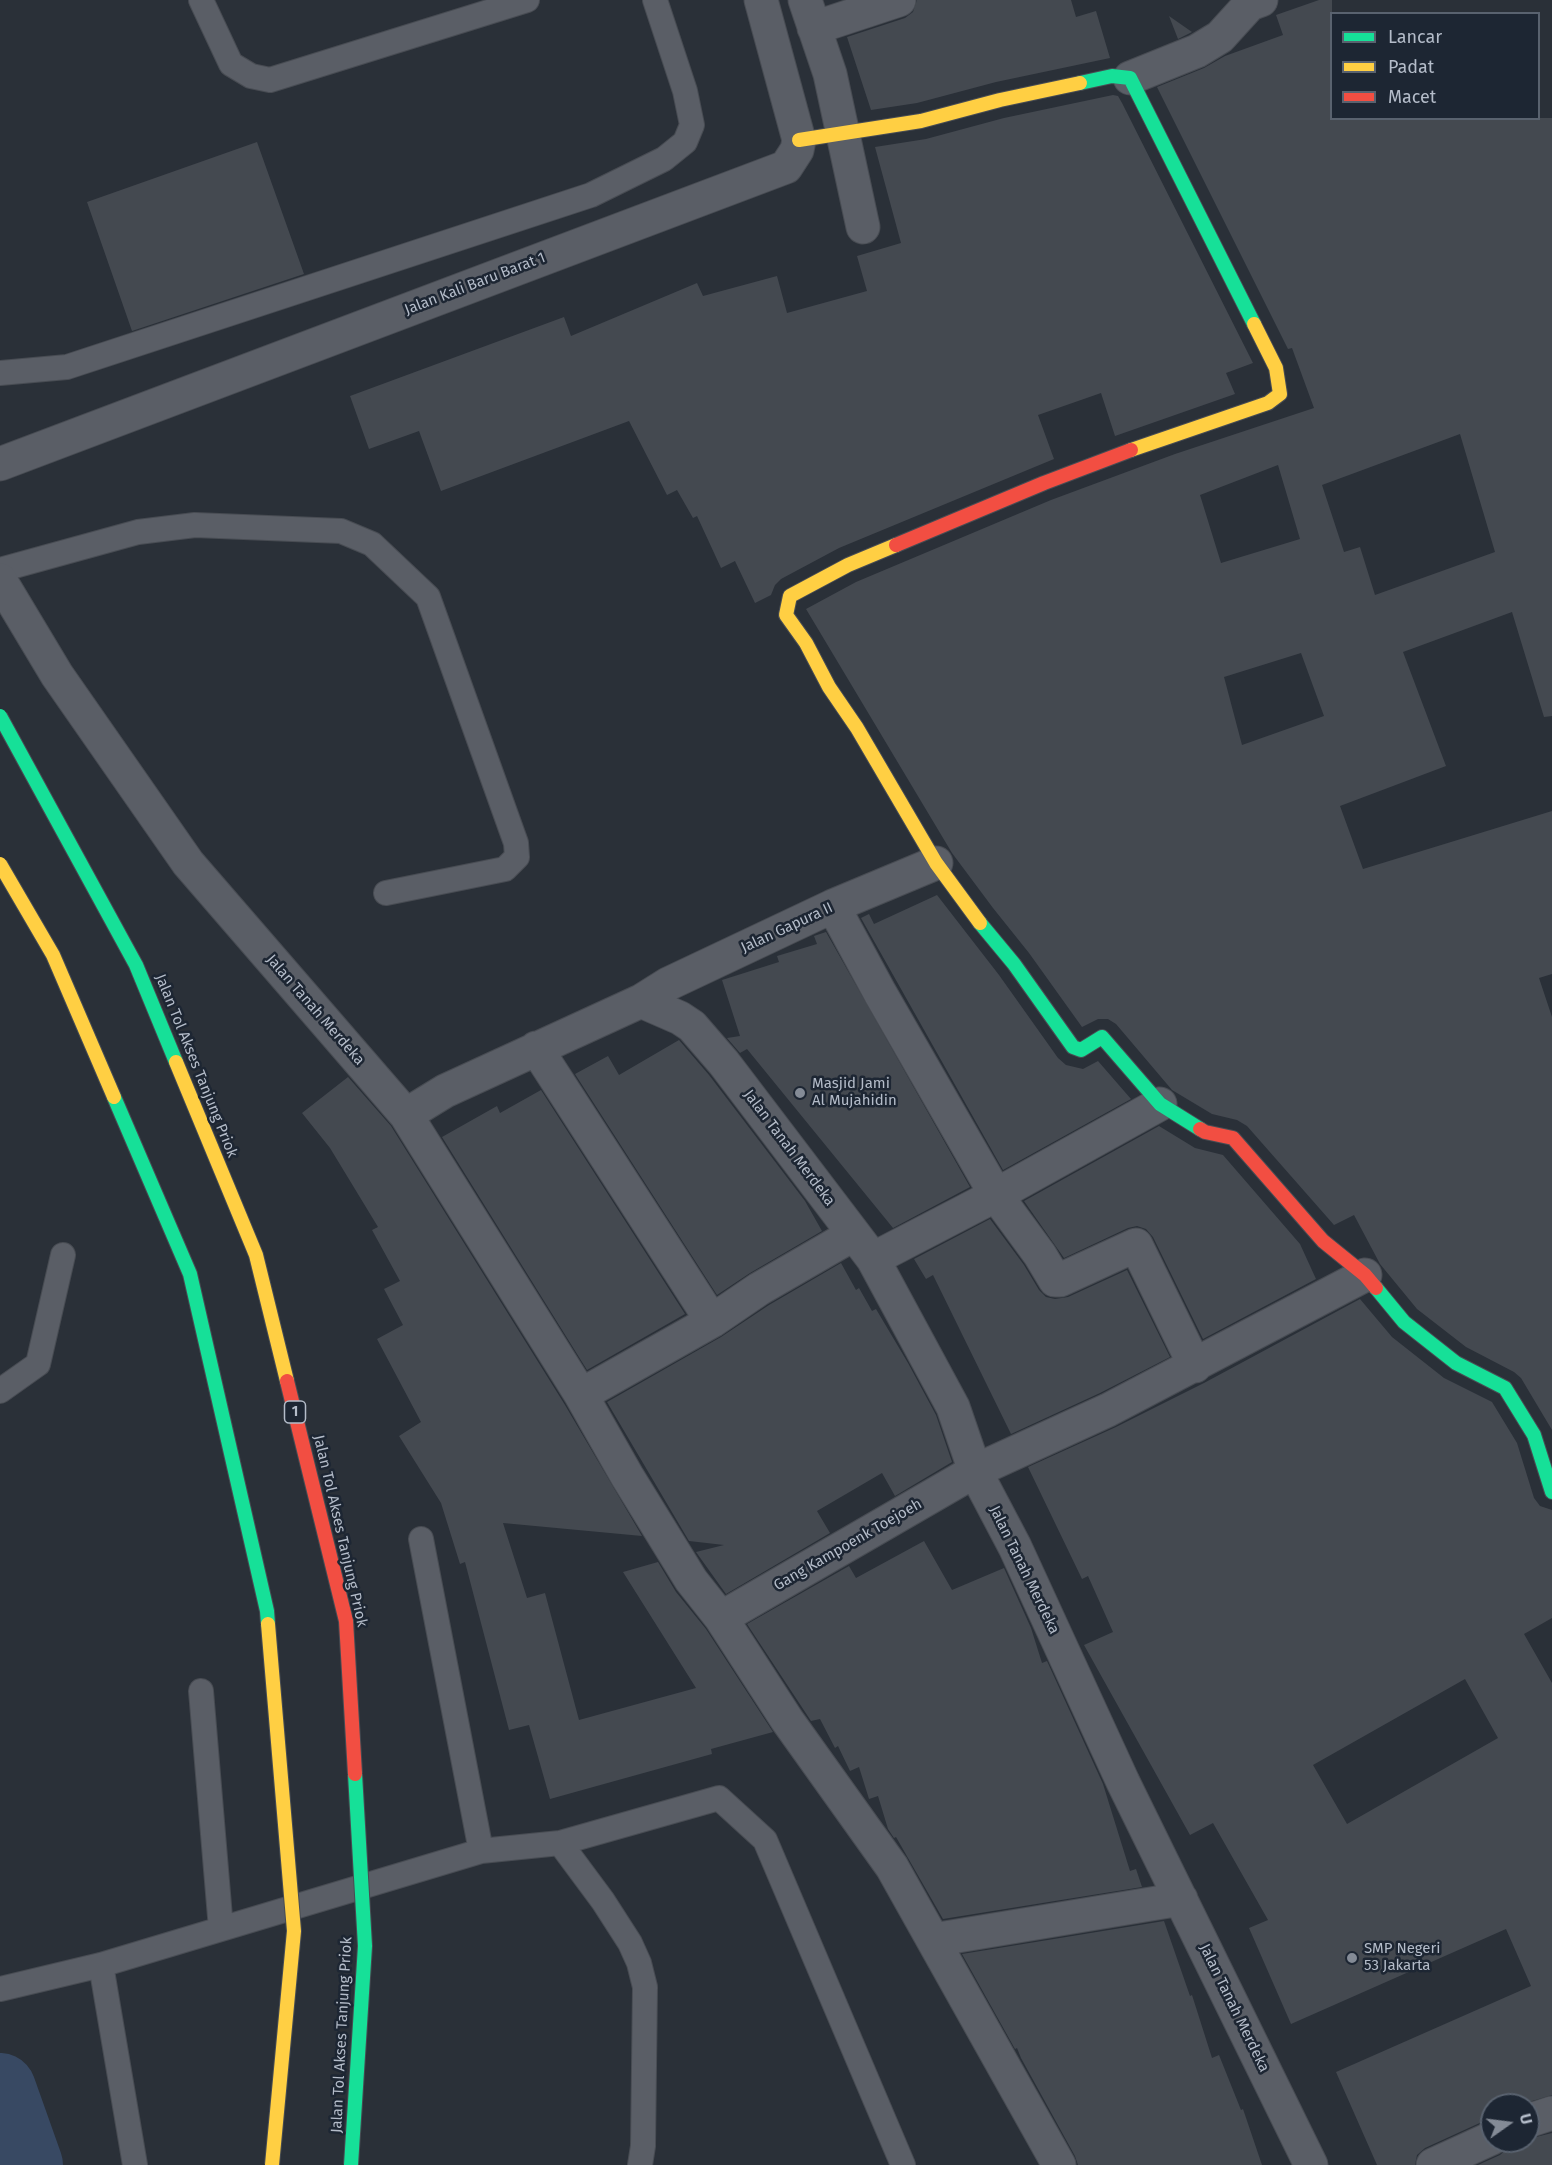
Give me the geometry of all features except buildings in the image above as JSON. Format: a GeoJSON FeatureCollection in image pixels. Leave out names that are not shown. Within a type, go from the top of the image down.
{"type":"FeatureCollection","features":[{"type":"Feature","properties":{"kind":"main road"},"geometry":{"type":"LineString","coordinates":[[799,140],[921,121],[1000,100],[1112,76],[1130,78],[1276,368],[1280,394],[1268,404],[1169,436],[1013,496],[848,565],[790,596],[786,615],[806,643],[829,687],[857,728],[936,863],[1014,964],[1072,1047],[1081,1050],[1098,1038],[1105,1039],[1160,1104],[1205,1132],[1233,1138],[1323,1240],[1365,1275],[1404,1322],[1456,1363],[1505,1388],[1543,1433],[1552,1492]]}},
{"type":"Feature","properties":{"kind":"main road","name":"Jalan Tol Akses Tanjung Priok"},"geometry":{"type":"LineString","coordinates":[[0,716],[136,965],[256,1255],[346,1621],[365,1946],[351,2165]]}},
{"type":"Feature","properties":{"kind":"main road"},"geometry":{"type":"LineString","coordinates":[[0,864],[53,955],[190,1274],[267,1611],[294,1931],[272,2165]]}},
{"type":"Feature","properties":{"kind":"street"},"geometry":{"type":"LineString","coordinates":[[761,0],[799,140]]}},
{"type":"Feature","properties":{"kind":"street"},"geometry":{"type":"LineString","coordinates":[[863,227],[830,74],[810,14],[900,0]]}},
{"type":"Feature","properties":{"kind":"street"},"geometry":{"type":"LineString","coordinates":[[1130,78],[1197,51],[1220,37],[1250,4],[1261,0]]}},
{"type":"Feature","properties":{"kind":"street","name":"Jalan Kali Baru Barat 1"},"geometry":{"type":"LineString","coordinates":[[0,464],[786,167],[797,150],[799,140]]}},
{"type":"Feature","properties":{"kind":"street","name":"Jalan Tanah Merdeka"},"geometry":{"type":"LineString","coordinates":[[0,580],[57,675],[188,862],[406,1115],[581,1395],[627,1476],[691,1580],[721,1618],[787,1720],[892,1868],[1059,2165]]}},
{"type":"Feature","properties":{"kind":"street","name":"Jalan Gapura II"},"geometry":{"type":"LineString","coordinates":[[641,1001],[668,984],[833,906],[936,863]]}},
{"type":"Feature","properties":{"kind":"street"},"geometry":{"type":"LineString","coordinates":[[833,906],[996,1196],[1040,1255],[1054,1280],[1060,1280],[1136,1245],[1195,1366]]}},
{"type":"Feature","properties":{"kind":"street"},"geometry":{"type":"LineString","coordinates":[[406,1115],[445,1091],[641,1001]]}},
{"type":"Feature","properties":{"kind":"street","name":"Jalan Tanah Merdeka"},"geometry":{"type":"LineString","coordinates":[[641,1001],[680,1018],[692,1026],[724,1063],[864,1246],[953,1407],[975,1471],[1015,1547],[1124,1782],[1311,2165]]}},
{"type":"Feature","properties":{"kind":"street"},"geometry":{"type":"LineString","coordinates":[[536,1048],[712,1321]]}},
{"type":"Feature","properties":{"kind":"street"},"geometry":{"type":"LineString","coordinates":[[581,1395],[712,1321],[759,1289],[996,1196],[1160,1104]]}},
{"type":"Feature","properties":{"kind":"street","name":"Gang Kampoenk Toejoeh"},"geometry":{"type":"LineString","coordinates":[[721,1618],[975,1471],[1108,1410],[1365,1275]]}},
{"type":"Feature","properties":{"kind":"street"},"geometry":{"type":"LineString","coordinates":[[933,1940],[1181,1899]]}},
{"type":"Feature","properties":{"kind":"street"},"geometry":{"type":"LineString","coordinates":[[1433,2165],[1480,2143]]}},
{"type":"Feature","properties":{"kind":"lane"},"geometry":{"type":"LineString","coordinates":[[201,0],[231,64],[250,76],[270,80],[527,0]]}},
{"type":"Feature","properties":{"kind":"lane"},"geometry":{"type":"LineString","coordinates":[[0,373],[67,367],[591,195],[664,159],[685,142],[692,125],[685,91],[655,0]]}},
{"type":"Feature","properties":{"kind":"lane"},"geometry":{"type":"LineString","coordinates":[[0,570],[138,532],[195,525],[341,531],[372,544],[428,597],[516,843],[517,857],[505,869],[386,893]]}},
{"type":"Feature","properties":{"kind":"lane"},"geometry":{"type":"LineString","coordinates":[[0,1391],[38,1364],[63,1255]]}},
{"type":"Feature","properties":{"kind":"lane"},"geometry":{"type":"LineString","coordinates":[[421,1539],[481,1851]]}},
{"type":"Feature","properties":{"kind":"lane"},"geometry":{"type":"LineString","coordinates":[[201,1691],[221,1929]]}},
{"type":"Feature","properties":{"kind":"lane"},"geometry":{"type":"LineString","coordinates":[[0,1989],[101,1965],[481,1851],[560,1844],[719,1798],[765,1840],[903,2165]]}},
{"type":"Feature","properties":{"kind":"lane"},"geometry":{"type":"LineString","coordinates":[[560,1844],[603,1901],[630,1943],[645,1987],[644,2146],[640,2165]]}},
{"type":"Feature","properties":{"kind":"lane"},"geometry":{"type":"LineString","coordinates":[[101,1965],[135,2165]]}},
{"type":"Feature","properties":{"kind":"waterway"},"geometry":{"type":"LineString","coordinates":[[0,2089],[27,2165]]}},
{"type":"Feature","properties":{"kind":"traffic: fast"},"geometry":{"type":"LineString","coordinates":[[1080,83],[1112,76],[1130,78],[1254,324]]}},
{"type":"Feature","properties":{"kind":"traffic: fast"},"geometry":{"type":"LineString","coordinates":[[0,716],[136,965],[176,1062]]}},
{"type":"Feature","properties":{"kind":"traffic: fast"},"geometry":{"type":"LineString","coordinates":[[980,923],[1014,964],[1073,1047],[1081,1050],[1102,1037],[1160,1104],[1200,1129]]}},
{"type":"Feature","properties":{"kind":"traffic: fast"},"geometry":{"type":"LineString","coordinates":[[114,1097],[190,1274],[267,1611],[268,1624]]}},
{"type":"Feature","properties":{"kind":"traffic: fast"},"geometry":{"type":"LineString","coordinates":[[1376,1288],[1404,1322],[1456,1363],[1505,1388],[1534,1435],[1552,1492]]}},
{"type":"Feature","properties":{"kind":"traffic: fast"},"geometry":{"type":"LineString","coordinates":[[351,2165],[365,1946],[355,1774]]}},
{"type":"Feature","properties":{"kind":"traffic: slow"},"geometry":{"type":"LineString","coordinates":[[799,140],[921,121],[1000,100],[1080,83]]}},
{"type":"Feature","properties":{"kind":"traffic: slow"},"geometry":{"type":"LineString","coordinates":[[1131,450],[1268,403],[1280,394],[1276,368],[1254,324]]}},
{"type":"Feature","properties":{"kind":"traffic: slow"},"geometry":{"type":"LineString","coordinates":[[896,545],[848,565],[790,596],[786,615],[806,643],[829,687],[857,728],[936,863],[980,923]]}},
{"type":"Feature","properties":{"kind":"traffic: slow"},"geometry":{"type":"LineString","coordinates":[[0,864],[53,955],[114,1097]]}},
{"type":"Feature","properties":{"kind":"traffic: slow"},"geometry":{"type":"LineString","coordinates":[[176,1062],[256,1255],[287,1381]]}},
{"type":"Feature","properties":{"kind":"traffic: slow"},"geometry":{"type":"LineString","coordinates":[[268,1624],[294,1931],[272,2165]]}},
{"type":"Feature","properties":{"kind":"traffic: jam"},"geometry":{"type":"LineString","coordinates":[[896,545],[1044,483],[1131,450]]}},
{"type":"Feature","properties":{"kind":"traffic: jam"},"geometry":{"type":"LineString","coordinates":[[1200,1129],[1233,1138],[1323,1241],[1365,1275],[1376,1288]]}},
{"type":"Feature","properties":{"kind":"traffic: jam"},"geometry":{"type":"LineString","coordinates":[[287,1381],[346,1621],[355,1774]]}},
{"type":"Feature","properties":{"kind":"place","name":"Masjid Jami Al Mujahidin"},"geometry":{"type":"Point","coordinates":[800,1093]}},
{"type":"Feature","properties":{"kind":"place","name":"SMP Negeri 53 Jakarta"},"geometry":{"type":"Point","coordinates":[1352,1958]}}]}
